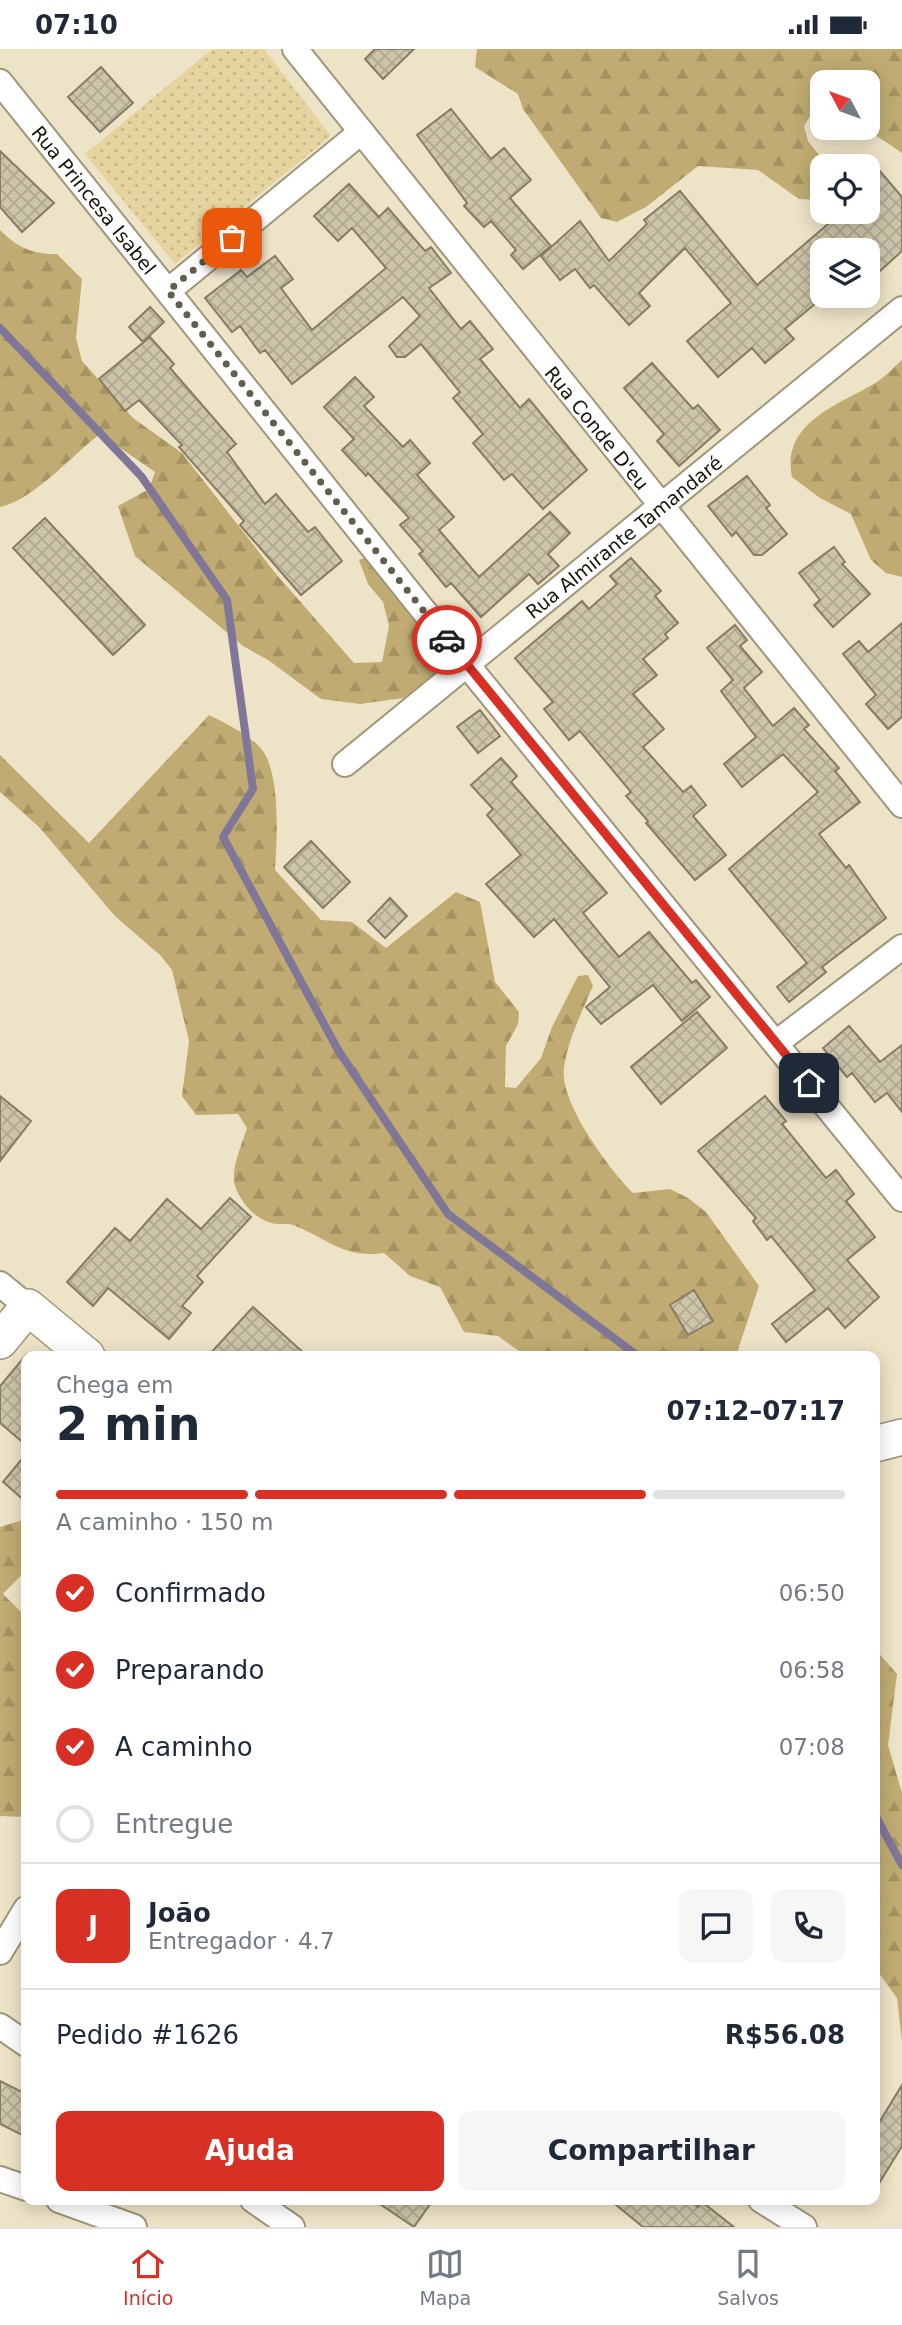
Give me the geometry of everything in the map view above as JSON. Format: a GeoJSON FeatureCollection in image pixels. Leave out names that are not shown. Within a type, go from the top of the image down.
{"type":"FeatureCollection","features":[{"type":"Feature","properties":{"kind":"street","name":"Rua Conde D'eu"},"geometry":{"type":"LineString","coordinates":[[295,49],[902,805]]}},
{"type":"Feature","properties":{"kind":"street","name":"Rua Princesa Isabel"},"geometry":{"type":"LineString","coordinates":[[0,82],[468,666],[902,1199]]}},
{"type":"Feature","properties":{"kind":"street"},"geometry":{"type":"LineString","coordinates":[[168,291],[361,132]]}},
{"type":"Feature","properties":{"kind":"street","name":"Rua Almirante Tamandaré"},"geometry":{"type":"LineString","coordinates":[[345,764],[902,309]]}},
{"type":"Feature","properties":{"kind":"street"},"geometry":{"type":"LineString","coordinates":[[776,1043],[902,947]]}},
{"type":"Feature","properties":{"kind":"street"},"geometry":{"type":"LineString","coordinates":[[0,1284],[82,1351]]}},
{"type":"Feature","properties":{"kind":"street"},"geometry":{"type":"LineString","coordinates":[[0,1341],[28,1307]]}},
{"type":"Feature","properties":{"kind":"street"},"geometry":{"type":"LineString","coordinates":[[880,1443],[902,1437]]}},
{"type":"Feature","properties":{"kind":"street"},"geometry":{"type":"LineString","coordinates":[[0,1952],[21,1917]]}},
{"type":"Feature","properties":{"kind":"street"},"geometry":{"type":"LineString","coordinates":[[0,2026],[21,2041]]}},
{"type":"Feature","properties":{"kind":"street"},"geometry":{"type":"LineString","coordinates":[[0,2179],[21,2186]]}},
{"type":"Feature","properties":{"kind":"street"},"geometry":{"type":"LineString","coordinates":[[73,2205],[134,2227]]}},
{"type":"Feature","properties":{"kind":"street"},"geometry":{"type":"LineString","coordinates":[[260,2205],[292,2227]]}},
{"type":"Feature","properties":{"kind":"street"},"geometry":{"type":"LineString","coordinates":[[769,2205],[804,2227]]}},
{"type":"Feature","properties":{"kind":"shaded area"},"geometry":{"type":"Polygon","coordinates":[[[212,49],[264,49],[331,136],[175,264],[85,154],[212,49]]]}},
{"type":"Feature","properties":{"kind":"green space"},"geometry":{"type":"Polygon","coordinates":[[[477,49],[902,49],[902,153],[880,138],[880,70],[810,70],[810,117],[804,126],[808,141],[818,154],[810,154],[810,199],[799,199],[758,170],[698,166],[646,207],[617,222],[601,218],[523,109],[518,94],[475,67],[477,49]]]}},
{"type":"Feature","properties":{"kind":"green space"},"geometry":{"type":"Polygon","coordinates":[[[0,230],[26,249],[57,254],[82,279],[76,338],[82,361],[133,418],[182,453],[276,574],[354,663],[382,662],[389,626],[383,602],[368,584],[359,560],[369,556],[439,645],[439,669],[418,696],[360,704],[321,699],[268,660],[243,646],[135,556],[118,506],[149,489],[155,472],[100,434],[39,486],[13,503],[0,507],[0,230]]]}},
{"type":"Feature","properties":{"kind":"green space"},"geometry":{"type":"Polygon","coordinates":[[[902,360],[902,577],[886,573],[871,560],[851,514],[820,498],[792,477],[791,458],[795,442],[816,417],[877,382],[902,360]]]}},
{"type":"Feature","properties":{"kind":"green space"},"geometry":{"type":"Polygon","coordinates":[[[209,715],[249,738],[266,756],[276,797],[275,870],[321,920],[352,922],[386,948],[456,892],[480,902],[495,982],[519,1012],[518,1024],[506,1046],[505,1087],[516,1088],[541,1058],[552,1027],[578,976],[588,975],[593,986],[572,1036],[564,1068],[569,1099],[599,1152],[633,1193],[670,1189],[688,1198],[706,1212],[759,1286],[738,1351],[519,1351],[498,1336],[464,1332],[440,1287],[410,1276],[384,1253],[357,1253],[346,1250],[293,1225],[277,1224],[257,1216],[246,1205],[234,1180],[237,1157],[247,1128],[238,1114],[196,1115],[182,1096],[189,1041],[172,970],[161,956],[115,916],[39,827],[0,792],[0,755],[89,843],[209,715]]]}},
{"type":"Feature","properties":{"kind":"green space"},"geometry":{"type":"Polygon","coordinates":[[[21,1521],[21,1575],[3,1594],[21,1612],[21,1817],[0,1816],[0,1527],[21,1521]]]}},
{"type":"Feature","properties":{"kind":"green space"},"geometry":{"type":"Polygon","coordinates":[[[880,1655],[897,1674],[888,1745],[902,1793],[902,2041],[897,1998],[880,1975],[880,1655]]]}},
{"type":"Feature","properties":{"kind":"building"},"geometry":{"type":"Polygon","coordinates":[[[375,49],[414,49],[383,79],[365,59],[375,49]]]}},
{"type":"Feature","properties":{"kind":"building"},"geometry":{"type":"Polygon","coordinates":[[[101,67],[133,103],[100,132],[68,97],[101,67]]]}},
{"type":"Feature","properties":{"kind":"building"},"geometry":{"type":"Polygon","coordinates":[[[451,109],[491,159],[504,148],[531,180],[510,198],[551,246],[523,269],[511,255],[516,250],[491,221],[484,227],[464,206],[467,203],[417,135],[451,109]]]}},
{"type":"Feature","properties":{"kind":"building"},"geometry":{"type":"Polygon","coordinates":[[[0,151],[54,203],[22,232],[0,207],[0,151]]]}},
{"type":"Feature","properties":{"kind":"building"},"geometry":{"type":"Polygon","coordinates":[[[880,171],[902,197],[902,251],[880,271],[880,238],[812,238],[828,224],[880,224],[880,171]]]}},
{"type":"Feature","properties":{"kind":"building"},"geometry":{"type":"Polygon","coordinates":[[[349,184],[379,217],[388,208],[425,251],[431,247],[451,273],[429,288],[461,329],[470,321],[493,349],[480,359],[520,408],[529,399],[587,470],[543,509],[512,474],[504,480],[473,443],[483,434],[453,398],[460,392],[421,344],[405,357],[397,357],[389,346],[420,316],[403,297],[292,384],[265,350],[260,353],[240,326],[232,332],[205,298],[241,270],[247,277],[275,256],[293,279],[281,288],[312,330],[386,268],[352,228],[338,241],[314,216],[349,184]]]}},
{"type":"Feature","properties":{"kind":"building"},"geometry":{"type":"Polygon","coordinates":[[[680,191],[757,285],[810,239],[810,308],[785,329],[794,339],[765,363],[752,348],[718,377],[687,341],[731,303],[685,248],[639,293],[650,306],[629,325],[594,285],[590,288],[575,269],[560,280],[541,256],[580,221],[609,261],[647,224],[644,220],[680,191]]]}},
{"type":"Feature","properties":{"kind":"building"},"geometry":{"type":"Polygon","coordinates":[[[150,307],[164,322],[143,342],[129,327],[150,307]]]}},
{"type":"Feature","properties":{"kind":"building"},"geometry":{"type":"Polygon","coordinates":[[[150,337],[174,364],[170,368],[236,444],[227,452],[265,504],[276,494],[308,532],[315,527],[342,561],[301,595],[240,525],[244,521],[179,447],[182,445],[139,400],[125,411],[99,379],[150,337]]]}},
{"type":"Feature","properties":{"kind":"building"},"geometry":{"type":"Polygon","coordinates":[[[652,363],[693,409],[698,405],[720,430],[679,466],[657,441],[664,434],[624,388],[652,363]]]}},
{"type":"Feature","properties":{"kind":"building"},"geometry":{"type":"Polygon","coordinates":[[[355,377],[374,397],[364,406],[403,447],[410,440],[430,463],[417,475],[454,517],[439,530],[479,577],[550,512],[570,533],[548,554],[559,566],[538,584],[529,574],[481,617],[451,583],[446,587],[419,554],[423,551],[400,525],[409,518],[368,473],[366,476],[342,450],[354,439],[324,407],[355,377]]]}},
{"type":"Feature","properties":{"kind":"building"},"geometry":{"type":"Polygon","coordinates":[[[747,476],[770,505],[766,508],[787,534],[762,555],[754,555],[736,532],[732,536],[708,506],[747,476]]]}},
{"type":"Feature","properties":{"kind":"building"},"geometry":{"type":"Polygon","coordinates":[[[45,518],[145,625],[113,655],[13,548],[45,518]]]}},
{"type":"Feature","properties":{"kind":"building"},"geometry":{"type":"Polygon","coordinates":[[[834,547],[845,562],[842,564],[870,594],[833,627],[814,605],[820,600],[799,573],[834,547]]]}},
{"type":"Feature","properties":{"kind":"building"},"geometry":{"type":"Polygon","coordinates":[[[631,558],[661,591],[655,596],[678,623],[665,634],[668,638],[643,659],[657,675],[633,694],[664,729],[643,747],[683,792],[691,786],[706,805],[693,816],[726,855],[695,880],[646,823],[648,821],[626,796],[631,792],[580,731],[569,740],[544,709],[553,702],[515,658],[582,601],[589,609],[617,584],[610,576],[631,558]]]}},
{"type":"Feature","properties":{"kind":"building"},"geometry":{"type":"Polygon","coordinates":[[[902,623],[902,717],[888,729],[866,704],[876,695],[843,654],[859,641],[868,652],[902,623]]]}},
{"type":"Feature","properties":{"kind":"building"},"geometry":{"type":"Polygon","coordinates":[[[735,625],[747,640],[740,646],[762,672],[744,688],[773,726],[794,708],[809,725],[804,729],[839,768],[835,771],[860,802],[819,834],[846,868],[849,865],[886,918],[822,967],[826,972],[789,1002],[777,987],[807,963],[729,869],[818,792],[783,754],[742,787],[724,764],[756,737],[721,691],[733,680],[707,648],[735,625]]]}},
{"type":"Feature","properties":{"kind":"building"},"geometry":{"type":"Polygon","coordinates":[[[480,710],[500,736],[478,753],[457,727],[480,710]]]}},
{"type":"Feature","properties":{"kind":"building"},"geometry":{"type":"Polygon","coordinates":[[[501,758],[517,776],[511,782],[607,893],[583,913],[619,957],[649,932],[692,983],[696,980],[710,997],[682,1021],[653,985],[601,1024],[586,1007],[610,987],[554,919],[534,937],[486,884],[521,855],[487,815],[493,809],[471,785],[501,758]]]}},
{"type":"Feature","properties":{"kind":"building"},"geometry":{"type":"Polygon","coordinates":[[[311,841],[350,882],[323,908],[284,867],[311,841]]]}},
{"type":"Feature","properties":{"kind":"building"},"geometry":{"type":"Polygon","coordinates":[[[390,898],[407,916],[385,938],[368,921],[390,898]]]}},
{"type":"Feature","properties":{"kind":"building"},"geometry":{"type":"Polygon","coordinates":[[[697,1012],[727,1048],[661,1104],[631,1067],[697,1012]]]}},
{"type":"Feature","properties":{"kind":"building"},"geometry":{"type":"Polygon","coordinates":[[[849,1026],[880,1062],[902,1045],[902,1112],[887,1093],[875,1102],[852,1073],[847,1077],[823,1048],[849,1026]]]}},
{"type":"Feature","properties":{"kind":"building"},"geometry":{"type":"Polygon","coordinates":[[[0,1096],[31,1121],[0,1161],[0,1096]]]}},
{"type":"Feature","properties":{"kind":"building"},"geometry":{"type":"Polygon","coordinates":[[[765,1096],[786,1121],[782,1124],[826,1178],[836,1170],[854,1194],[846,1201],[875,1237],[847,1260],[879,1297],[845,1328],[828,1308],[786,1342],[772,1324],[815,1290],[771,1236],[767,1240],[753,1221],[756,1218],[698,1151],[765,1096]]]}},
{"type":"Feature","properties":{"kind":"building"},"geometry":{"type":"Polygon","coordinates":[[[230,1198],[251,1217],[197,1276],[203,1282],[182,1306],[191,1313],[169,1339],[108,1288],[93,1306],[67,1282],[115,1228],[130,1241],[167,1199],[201,1229],[230,1198]]]}},
{"type":"Feature","properties":{"kind":"building"},"geometry":{"type":"Polygon","coordinates":[[[694,1290],[713,1321],[688,1335],[670,1305],[694,1290]]]}},
{"type":"Feature","properties":{"kind":"building"},"geometry":{"type":"Polygon","coordinates":[[[253,1307],[301,1351],[213,1351],[253,1307]]]}},
{"type":"Feature","properties":{"kind":"building"},"geometry":{"type":"Polygon","coordinates":[[[21,1361],[21,1441],[0,1423],[0,1386],[21,1361]]]}},
{"type":"Feature","properties":{"kind":"building"},"geometry":{"type":"Polygon","coordinates":[[[21,1460],[21,1498],[3,1482],[21,1460]]]}},
{"type":"Feature","properties":{"kind":"building"},"geometry":{"type":"Polygon","coordinates":[[[0,2081],[21,2092],[21,2134],[0,2124],[0,2081]]]}},
{"type":"Feature","properties":{"kind":"building"},"geometry":{"type":"Polygon","coordinates":[[[902,2085],[902,2146],[880,2182],[880,2121],[902,2085]]]}},
{"type":"Feature","properties":{"kind":"building"},"geometry":{"type":"Polygon","coordinates":[[[381,2205],[429,2205],[414,2227],[381,2205]]]}},
{"type":"Feature","properties":{"kind":"building"},"geometry":{"type":"Polygon","coordinates":[[[616,2205],[706,2205],[734,2227],[643,2227],[616,2205]]]}},
{"type":"Feature","properties":{"kind":"waterway"},"geometry":{"type":"LineString","coordinates":[[0,328],[141,476],[227,600],[253,789],[223,837],[338,1050],[448,1214],[631,1351]]}},
{"type":"Feature","properties":{"kind":"waterway"},"geometry":{"type":"LineString","coordinates":[[880,1824],[902,1865]]}},
{"type":"Feature","properties":{"kind":"way so far"},"geometry":{"type":"LineString","coordinates":[[232,238],[168,291],[447,640]]}},
{"type":"Feature","properties":{"kind":"route"},"geometry":{"type":"LineString","coordinates":[[447,640],[809,1083]]}}]}
